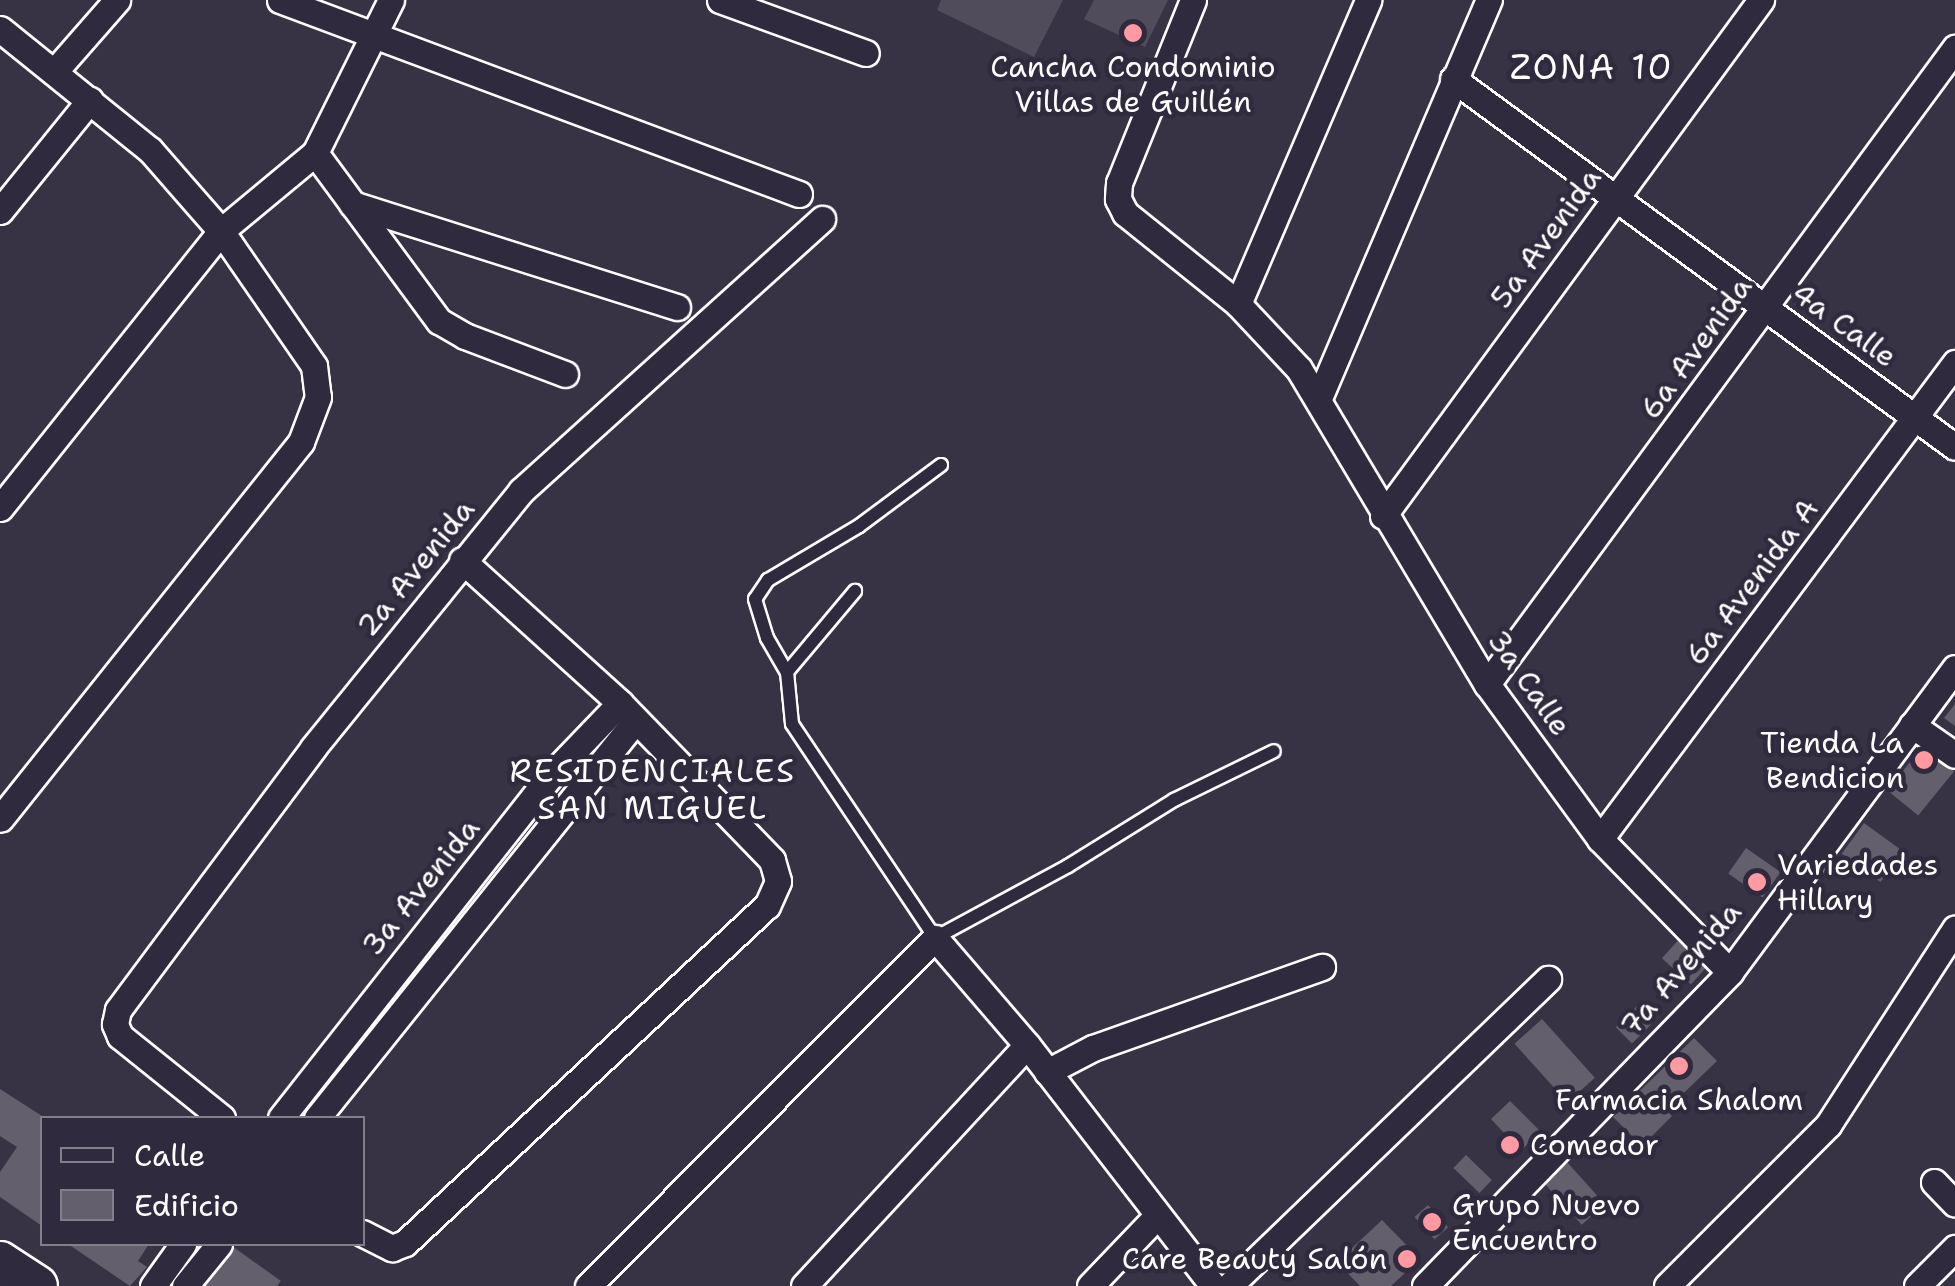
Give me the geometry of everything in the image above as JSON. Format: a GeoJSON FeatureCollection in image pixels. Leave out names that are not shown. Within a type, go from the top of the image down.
{"type":"FeatureCollection","features":[{"type":"Feature","properties":{"kind":"main road"},"geometry":{"type":"LineString","coordinates":[[0,1262],[37,1286]]}},
{"type":"Feature","properties":{"kind":"street"},"geometry":{"type":"LineString","coordinates":[[54,72],[117,0]]}},
{"type":"Feature","properties":{"kind":"street"},"geometry":{"type":"LineString","coordinates":[[280,0],[799,194]]}},
{"type":"Feature","properties":{"kind":"street"},"geometry":{"type":"LineString","coordinates":[[0,508],[222,231],[314,153],[391,0]]}},
{"type":"Feature","properties":{"kind":"street"},"geometry":{"type":"LineString","coordinates":[[720,0],[866,54]]}},
{"type":"Feature","properties":{"kind":"street","name":"3a Calle"},"geometry":{"type":"LineString","coordinates":[[1193,0],[1119,183],[1118,199],[1125,213],[1238,304],[1298,368],[1320,398],[1384,516],[1488,684],[1600,839],[1730,972]]}},
{"type":"Feature","properties":{"kind":"street"},"geometry":{"type":"LineString","coordinates":[[1238,304],[1368,0]]}},
{"type":"Feature","properties":{"kind":"street"},"geometry":{"type":"LineString","coordinates":[[1320,398],[1488,0]]}},
{"type":"Feature","properties":{"kind":"street","name":"5a Avenida"},"geometry":{"type":"LineString","coordinates":[[1384,516],[1761,0]]}},
{"type":"Feature","properties":{"kind":"street"},"geometry":{"type":"LineString","coordinates":[[0,29],[150,150],[222,231],[314,366],[318,397],[302,442],[0,819]]}},
{"type":"Feature","properties":{"kind":"street","name":"6a Avenida"},"geometry":{"type":"LineString","coordinates":[[1488,684],[1955,48]]}},
{"type":"Feature","properties":{"kind":"street","name":"4a Calle"},"geometry":{"type":"LineString","coordinates":[[1453,79],[1955,447]]}},
{"type":"Feature","properties":{"kind":"street"},"geometry":{"type":"LineString","coordinates":[[0,211],[90,100]]}},
{"type":"Feature","properties":{"kind":"street"},"geometry":{"type":"LineString","coordinates":[[314,153],[439,321],[465,336],[565,374]]}},
{"type":"Feature","properties":{"kind":"street"},"geometry":{"type":"LineString","coordinates":[[352,204],[677,307]]}},
{"type":"Feature","properties":{"kind":"street","name":"2a Avenida"},"geometry":{"type":"LineString","coordinates":[[220,1116],[120,1036],[115,1024],[118,1010],[313,748],[521,492],[822,219]]}},
{"type":"Feature","properties":{"kind":"street","name":"6a Avenida A"},"geometry":{"type":"LineString","coordinates":[[1600,839],[1955,363]]}},
{"type":"Feature","properties":{"kind":"street"},"geometry":{"type":"LineString","coordinates":[[365,1234],[392,1248],[405,1243],[767,906],[778,881],[772,860],[628,712],[462,560]]}},
{"type":"Feature","properties":{"kind":"street","name":"7a Avenida"},"geometry":{"type":"LineString","coordinates":[[1425,1286],[1730,972],[1955,668]]}},
{"type":"Feature","properties":{"kind":"street"},"geometry":{"type":"LineString","coordinates":[[319,1116],[454,948],[628,712]]}},
{"type":"Feature","properties":{"kind":"street","name":"3a Avenida"},"geometry":{"type":"LineString","coordinates":[[283,1116],[550,776],[628,712]]}},
{"type":"Feature","properties":{"kind":"street"},"geometry":{"type":"LineString","coordinates":[[1912,725],[1955,755]]}},
{"type":"Feature","properties":{"kind":"street"},"geometry":{"type":"LineString","coordinates":[[429,927],[454,948]]}},
{"type":"Feature","properties":{"kind":"street"},"geometry":{"type":"LineString","coordinates":[[1667,1286],[1828,1125],[1955,929]]}},
{"type":"Feature","properties":{"kind":"street"},"geometry":{"type":"LineString","coordinates":[[588,1286],[936,938],[1027,1045],[1213,1286]]}},
{"type":"Feature","properties":{"kind":"street"},"geometry":{"type":"LineString","coordinates":[[1936,958],[1955,977]]}},
{"type":"Feature","properties":{"kind":"street"},"geometry":{"type":"LineString","coordinates":[[1047,1072],[1093,1048],[1322,967]]}},
{"type":"Feature","properties":{"kind":"street"},"geometry":{"type":"LineString","coordinates":[[1229,1286],[1548,979]]}},
{"type":"Feature","properties":{"kind":"street"},"geometry":{"type":"LineString","coordinates":[[804,1286],[1027,1045]]}},
{"type":"Feature","properties":{"kind":"street"},"geometry":{"type":"LineString","coordinates":[[1934,1182],[1955,1204]]}},
{"type":"Feature","properties":{"kind":"street"},"geometry":{"type":"LineString","coordinates":[[1090,1286],[1157,1216]]}},
{"type":"Feature","properties":{"kind":"street"},"geometry":{"type":"LineString","coordinates":[[153,1286],[182,1246]]}},
{"type":"Feature","properties":{"kind":"street"},"geometry":{"type":"LineString","coordinates":[[185,1286],[217,1246]]}},
{"type":"Feature","properties":{"kind":"street"},"geometry":{"type":"LineString","coordinates":[[1917,1286],[1955,1248]]}},
{"type":"Feature","properties":{"kind":"lane"},"geometry":{"type":"LineString","coordinates":[[941,465],[860,526],[768,580],[755,599],[767,638],[787,672],[792,724],[936,938],[1068,866],[1174,800],[1274,750]]}},
{"type":"Feature","properties":{"kind":"lane"},"geometry":{"type":"LineString","coordinates":[[787,672],[855,590]]}},
{"type":"Feature","properties":{"kind":"shaded area"},"geometry":{"type":"Polygon","coordinates":[[[941,0],[1063,0],[1034,57],[937,10],[941,0]]]}},
{"type":"Feature","properties":{"kind":"shaded area","name":"Cancha Condominio Villas de Guillén"},"geometry":{"type":"Polygon","coordinates":[[[1094,0],[1168,0],[1145,47],[1084,19],[1094,0]]]}},
{"type":"Feature","properties":{"kind":"building"},"geometry":{"type":"Polygon","coordinates":[[[1955,704],[1955,726],[1944,718],[1955,704]]]}},
{"type":"Feature","properties":{"kind":"building"},"geometry":{"type":"Polygon","coordinates":[[[1923,746],[1954,771],[1918,815],[1887,790],[1923,746]]]}},
{"type":"Feature","properties":{"kind":"building"},"geometry":{"type":"Polygon","coordinates":[[[1864,823],[1903,851],[1880,882],[1842,854],[1864,823]]]}},
{"type":"Feature","properties":{"kind":"building"},"geometry":{"type":"Polygon","coordinates":[[[1746,848],[1780,872],[1763,897],[1728,873],[1746,848]]]}},
{"type":"Feature","properties":{"kind":"building"},"geometry":{"type":"Polygon","coordinates":[[[1682,936],[1711,962],[1691,984],[1662,958],[1682,936]]]}},
{"type":"Feature","properties":{"kind":"building"},"geometry":{"type":"Polygon","coordinates":[[[1637,1006],[1653,1022],[1632,1043],[1616,1027],[1637,1006]]]}},
{"type":"Feature","properties":{"kind":"building"},"geometry":{"type":"Polygon","coordinates":[[[1542,1019],[1595,1078],[1567,1102],[1515,1044],[1542,1019]]]}},
{"type":"Feature","properties":{"kind":"building"},"geometry":{"type":"Polygon","coordinates":[[[1694,1038],[1717,1061],[1666,1110],[1672,1116],[1642,1146],[1613,1117],[1694,1038]]]}},
{"type":"Feature","properties":{"kind":"building"},"geometry":{"type":"Polygon","coordinates":[[[0,1089],[42,1116],[40,1225],[0,1197],[0,1172],[17,1147],[0,1136],[0,1089]]]}},
{"type":"Feature","properties":{"kind":"building"},"geometry":{"type":"Polygon","coordinates":[[[1510,1101],[1540,1131],[1515,1157],[1498,1141],[1505,1134],[1491,1119],[1510,1101]]]}},
{"type":"Feature","properties":{"kind":"building"},"geometry":{"type":"Polygon","coordinates":[[[1466,1155],[1492,1180],[1479,1193],[1453,1168],[1466,1155]]]}},
{"type":"Feature","properties":{"kind":"building"},"geometry":{"type":"Polygon","coordinates":[[[1566,1161],[1605,1204],[1582,1225],[1543,1182],[1566,1161]]]}},
{"type":"Feature","properties":{"kind":"building","name":"Grupo Nuevo Encuentro"},"geometry":{"type":"Polygon","coordinates":[[[1428,1205],[1448,1227],[1435,1239],[1415,1217],[1428,1205]]]}},
{"type":"Feature","properties":{"kind":"building"},"geometry":{"type":"Polygon","coordinates":[[[1382,1220],[1420,1259],[1391,1286],[1360,1286],[1337,1262],[1382,1220]]]}},
{"type":"Feature","properties":{"kind":"building"},"geometry":{"type":"Polygon","coordinates":[[[71,1246],[148,1246],[138,1261],[147,1267],[130,1286],[71,1246]]]}},
{"type":"Feature","properties":{"kind":"building"},"geometry":{"type":"Polygon","coordinates":[[[232,1246],[281,1281],[277,1286],[203,1286],[232,1246]]]}},
{"type":"Feature","properties":{"kind":"place","name":"Cancha Condominio Villas de Guillén"},"geometry":{"type":"Point","coordinates":[1133,33]}},
{"type":"Feature","properties":{"kind":"place","name":"Tienda La Bendicion"},"geometry":{"type":"Point","coordinates":[1924,760]}},
{"type":"Feature","properties":{"kind":"place","name":"Variedades Hillary"},"geometry":{"type":"Point","coordinates":[1757,882]}},
{"type":"Feature","properties":{"kind":"place","name":"Farmacia Shalom"},"geometry":{"type":"Point","coordinates":[1679,1066]}},
{"type":"Feature","properties":{"kind":"place","name":"Comedor"},"geometry":{"type":"Point","coordinates":[1510,1145]}},
{"type":"Feature","properties":{"kind":"place","name":"Grupo Nuevo Encuentro"},"geometry":{"type":"Point","coordinates":[1432,1222]}},
{"type":"Feature","properties":{"kind":"place","name":"Care Beauty Salón"},"geometry":{"type":"Point","coordinates":[1407,1259]}},
{"type":"Feature","properties":{"kind":"district","name":"ZONA 10"},"geometry":{"type":"Point","coordinates":[1592,67]}},
{"type":"Feature","properties":{"kind":"district","name":"RESIDENCIALES SAN MIGUEL"},"geometry":{"type":"Point","coordinates":[653,790]}}]}
